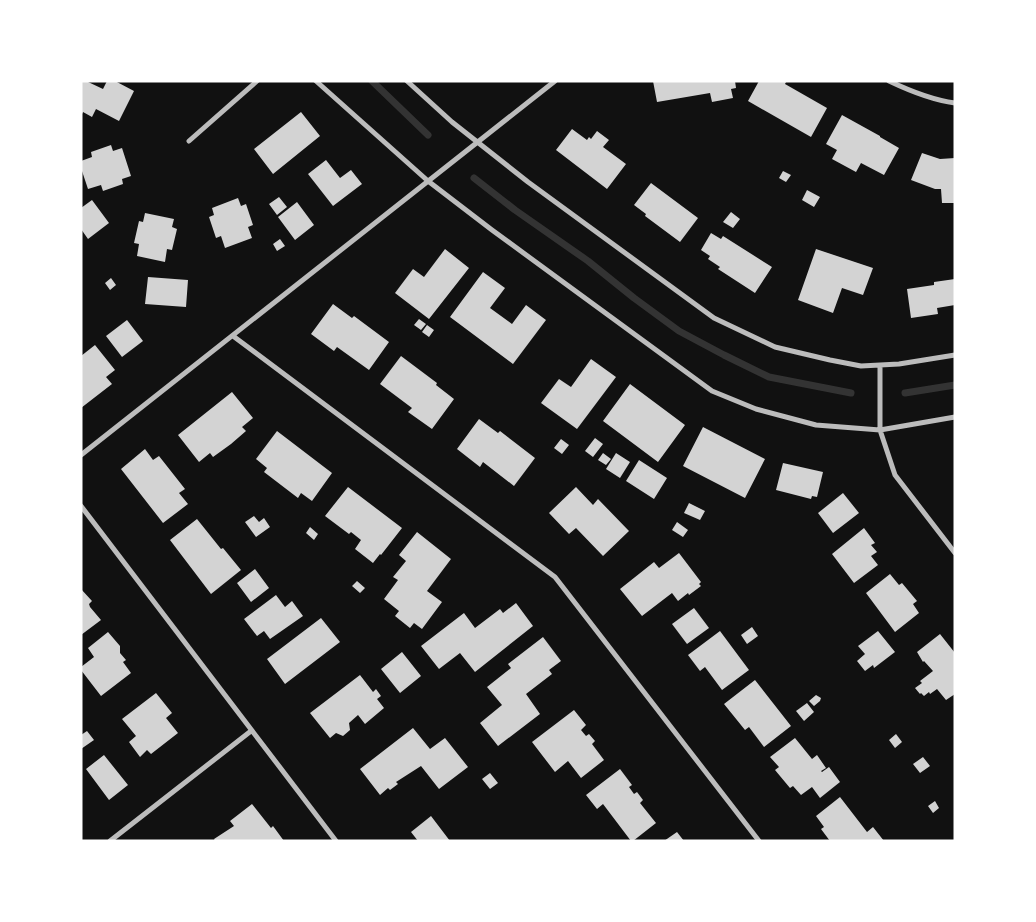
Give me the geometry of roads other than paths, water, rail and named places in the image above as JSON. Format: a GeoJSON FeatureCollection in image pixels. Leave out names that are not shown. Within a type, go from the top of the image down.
{"type":"FeatureCollection","features":[{"type":"Feature","properties":{"kind":"street"},"geometry":{"type":"LineString","coordinates":[[189,140],[257,81]]}},
{"type":"Feature","properties":{"kind":"street"},"geometry":{"type":"LineString","coordinates":[[316,81],[428,181],[712,391],[756,409],[816,425],[880,430],[955,417]]}},
{"type":"Feature","properties":{"kind":"street"},"geometry":{"type":"LineString","coordinates":[[407,81],[452,122],[528,182],[714,318],[775,347],[861,366],[899,364],[955,355]]}},
{"type":"Feature","properties":{"kind":"street"},"geometry":{"type":"LineString","coordinates":[[81,455],[556,81]]}},
{"type":"Feature","properties":{"kind":"street"},"geometry":{"type":"LineString","coordinates":[[889,81],[943,102],[955,103]]}},
{"type":"Feature","properties":{"kind":"street"},"geometry":{"type":"LineString","coordinates":[[233,336],[555,577],[759,841]]}},
{"type":"Feature","properties":{"kind":"street"},"geometry":{"type":"LineString","coordinates":[[880,366],[880,430],[895,475],[955,553]]}},
{"type":"Feature","properties":{"kind":"street"},"geometry":{"type":"LineString","coordinates":[[81,506],[336,841]]}},
{"type":"Feature","properties":{"kind":"street"},"geometry":{"type":"LineString","coordinates":[[110,841],[251,731]]}},
{"type":"Feature","properties":{"kind":"waterway"},"geometry":{"type":"LineString","coordinates":[[372,81],[428,135]]}},
{"type":"Feature","properties":{"kind":"waterway"},"geometry":{"type":"LineString","coordinates":[[474,178],[515,210],[588,261],[679,331],[769,377],[851,393]]}},
{"type":"Feature","properties":{"kind":"waterway"},"geometry":{"type":"LineString","coordinates":[[905,393],[955,385]]}}]}
